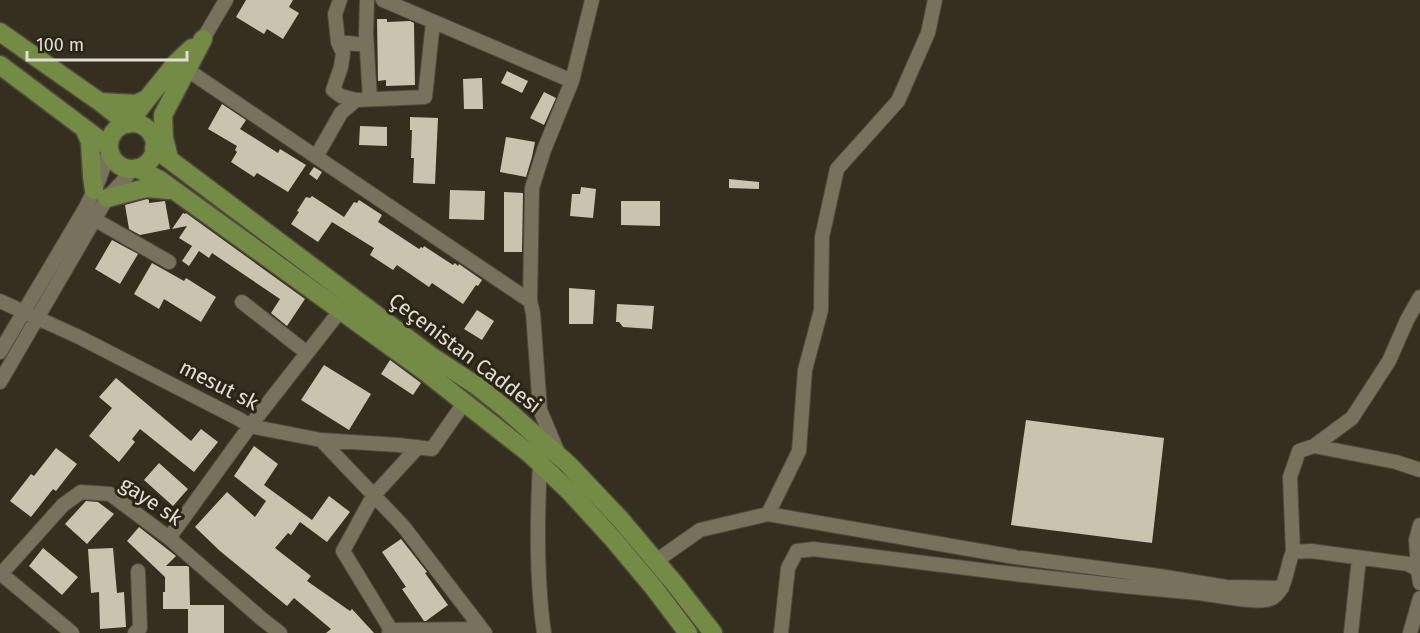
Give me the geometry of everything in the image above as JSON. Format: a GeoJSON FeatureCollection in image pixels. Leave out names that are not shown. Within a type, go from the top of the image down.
{"type":"FeatureCollection","features":[{"type":"Feature","properties":{"kind":"main road"},"geometry":{"type":"LineString","coordinates":[[0,32],[128,124]]}},
{"type":"Feature","properties":{"kind":"main road"},"geometry":{"type":"LineString","coordinates":[[179,166],[167,153],[162,127],[163,115],[203,39]]}},
{"type":"Feature","properties":{"kind":"main road"},"geometry":{"type":"LineString","coordinates":[[128,124],[176,63],[203,39]]}},
{"type":"Feature","properties":{"kind":"main road"},"geometry":{"type":"LineString","coordinates":[[0,65],[109,149]]}},
{"type":"Feature","properties":{"kind":"main road"},"geometry":{"type":"LineString","coordinates":[[100,102],[136,104],[147,99]]}},
{"type":"Feature","properties":{"kind":"main road"},"geometry":{"type":"LineString","coordinates":[[128,124],[138,124],[147,129],[153,138],[154,148],[149,161],[135,169],[117,164],[109,149],[116,129],[128,124]]}},
{"type":"Feature","properties":{"kind":"main road"},"geometry":{"type":"LineString","coordinates":[[84,128],[90,142],[92,176],[100,194],[146,188],[174,191]]}},
{"type":"Feature","properties":{"kind":"main road","name":"Çeçenistan Caddesi"},"geometry":{"type":"LineString","coordinates":[[154,148],[431,356],[477,386],[522,423],[560,456],[621,520],[713,633]]}},
{"type":"Feature","properties":{"kind":"main road","name":"Çeçenistan Caddesi"},"geometry":{"type":"LineString","coordinates":[[135,169],[160,180],[423,370],[530,454],[613,538],[688,633]]}},
{"type":"Feature","properties":{"kind":"street"},"geometry":{"type":"LineString","coordinates":[[203,39],[226,0]]}},
{"type":"Feature","properties":{"kind":"street"},"geometry":{"type":"LineString","coordinates":[[340,0],[335,14],[338,42],[343,53],[341,68],[333,90],[341,96],[363,100],[425,97],[433,22]]}},
{"type":"Feature","properties":{"kind":"street"},"geometry":{"type":"LineString","coordinates":[[363,100],[367,0]]}},
{"type":"Feature","properties":{"kind":"street"},"geometry":{"type":"LineString","coordinates":[[385,0],[572,81]]}},
{"type":"Feature","properties":{"kind":"street"},"geometry":{"type":"LineString","coordinates":[[560,456],[540,410],[533,313],[530,301],[532,188],[544,150],[572,81],[592,0]]}},
{"type":"Feature","properties":{"kind":"street"},"geometry":{"type":"LineString","coordinates":[[768,514],[799,451],[805,370],[821,310],[822,237],[837,169],[898,101],[928,33],[935,0]]}},
{"type":"Feature","properties":{"kind":"street"},"geometry":{"type":"LineString","coordinates":[[338,42],[367,45]]}},
{"type":"Feature","properties":{"kind":"street"},"geometry":{"type":"LineString","coordinates":[[186,69],[530,301]]}},
{"type":"Feature","properties":{"kind":"street"},"geometry":{"type":"LineString","coordinates":[[316,157],[341,113],[363,100]]}},
{"type":"Feature","properties":{"kind":"street"},"geometry":{"type":"LineString","coordinates":[[0,382],[94,219],[109,149]]}},
{"type":"Feature","properties":{"kind":"street"},"geometry":{"type":"LineString","coordinates":[[0,352],[86,207],[100,194],[123,181],[135,169]]}},
{"type":"Feature","properties":{"kind":"street"},"geometry":{"type":"LineString","coordinates":[[94,219],[169,262]]}},
{"type":"Feature","properties":{"kind":"street"},"geometry":{"type":"LineString","coordinates":[[781,633],[788,568],[797,551],[814,549],[1122,587],[1214,594],[1258,601],[1272,598],[1282,588],[1293,552],[1290,477],[1299,451],[1314,446],[1352,418],[1389,361],[1420,297]]}},
{"type":"Feature","properties":{"kind":"street","name":"mesut sk"},"geometry":{"type":"LineString","coordinates":[[0,301],[154,375],[250,426],[321,440],[418,447]]}},
{"type":"Feature","properties":{"kind":"street"},"geometry":{"type":"LineString","coordinates":[[242,303],[307,353]]}},
{"type":"Feature","properties":{"kind":"street"},"geometry":{"type":"LineString","coordinates":[[169,538],[250,426],[340,311]]}},
{"type":"Feature","properties":{"kind":"street"},"geometry":{"type":"LineString","coordinates":[[464,403],[432,449],[418,447],[374,495],[343,551],[390,632],[483,631]]}},
{"type":"Feature","properties":{"kind":"street"},"geometry":{"type":"LineString","coordinates":[[522,423],[540,410]]}},
{"type":"Feature","properties":{"kind":"street"},"geometry":{"type":"LineString","coordinates":[[321,440],[403,526],[483,631]]}},
{"type":"Feature","properties":{"kind":"street"},"geometry":{"type":"LineString","coordinates":[[1314,446],[1396,462],[1420,470]]}},
{"type":"Feature","properties":{"kind":"street"},"geometry":{"type":"LineString","coordinates":[[540,463],[537,527],[539,601],[544,633]]}},
{"type":"Feature","properties":{"kind":"street","name":"gaye sk"},"geometry":{"type":"LineString","coordinates":[[1,574],[63,505],[81,492],[110,494],[169,538],[280,633]]}},
{"type":"Feature","properties":{"kind":"street"},"geometry":{"type":"LineString","coordinates":[[656,561],[700,530],[768,514],[1004,555],[1226,587],[1282,588]]}},
{"type":"Feature","properties":{"kind":"street"},"geometry":{"type":"LineString","coordinates":[[1419,577],[1416,540],[1420,525]]}},
{"type":"Feature","properties":{"kind":"street"},"geometry":{"type":"LineString","coordinates":[[1293,552],[1311,551],[1408,564],[1419,577]]}},
{"type":"Feature","properties":{"kind":"street"},"geometry":{"type":"LineString","coordinates":[[1351,633],[1359,558]]}},
{"type":"Feature","properties":{"kind":"street"},"geometry":{"type":"LineString","coordinates":[[135,633],[140,628],[138,572]]}},
{"type":"Feature","properties":{"kind":"street"},"geometry":{"type":"LineString","coordinates":[[1,574],[72,633]]}},
{"type":"Feature","properties":{"kind":"street"},"geometry":{"type":"LineString","coordinates":[[1410,633],[1420,598]]}},
{"type":"Feature","properties":{"kind":"building"},"geometry":{"type":"Polygon","coordinates":[[[246,0],[293,0],[289,7],[299,13],[283,39],[267,29],[264,34],[236,17],[246,0]]]}},
{"type":"Feature","properties":{"kind":"building"},"geometry":{"type":"Polygon","coordinates":[[[377,19],[387,19],[387,22],[410,21],[414,23],[415,85],[386,86],[386,80],[378,81],[377,19]]]}},
{"type":"Feature","properties":{"kind":"building"},"geometry":{"type":"Polygon","coordinates":[[[507,71],[528,81],[522,93],[501,83],[507,71]]]}},
{"type":"Feature","properties":{"kind":"building"},"geometry":{"type":"Polygon","coordinates":[[[482,78],[483,109],[464,109],[463,79],[482,78]]]}},
{"type":"Feature","properties":{"kind":"building"},"geometry":{"type":"Polygon","coordinates":[[[544,92],[556,98],[544,125],[530,118],[544,92]]]}},
{"type":"Feature","properties":{"kind":"building"},"geometry":{"type":"Polygon","coordinates":[[[222,104],[246,120],[240,129],[278,153],[280,149],[306,165],[288,192],[257,173],[254,177],[231,162],[237,152],[235,150],[237,146],[208,129],[222,104]]]}},
{"type":"Feature","properties":{"kind":"building"},"geometry":{"type":"Polygon","coordinates":[[[410,117],[438,118],[435,184],[413,183],[414,158],[411,158],[410,117]]]}},
{"type":"Feature","properties":{"kind":"building"},"geometry":{"type":"Polygon","coordinates":[[[360,126],[387,127],[387,146],[359,145],[360,126]]]}},
{"type":"Feature","properties":{"kind":"building"},"geometry":{"type":"Polygon","coordinates":[[[506,137],[535,142],[526,177],[500,172],[506,137]]]}},
{"type":"Feature","properties":{"kind":"building"},"geometry":{"type":"Polygon","coordinates":[[[314,167],[322,172],[317,180],[309,174],[314,167]]]}},
{"type":"Feature","properties":{"kind":"building"},"geometry":{"type":"Polygon","coordinates":[[[729,179],[759,182],[759,189],[729,188],[729,179]]]}},
{"type":"Feature","properties":{"kind":"building"},"geometry":{"type":"Polygon","coordinates":[[[581,187],[596,189],[593,218],[570,216],[572,194],[580,194],[581,187]]]}},
{"type":"Feature","properties":{"kind":"building"},"geometry":{"type":"Polygon","coordinates":[[[450,190],[485,191],[484,220],[449,219],[450,190]]]}},
{"type":"Feature","properties":{"kind":"building"},"geometry":{"type":"Polygon","coordinates":[[[504,192],[523,193],[522,252],[504,252],[504,192]]]}},
{"type":"Feature","properties":{"kind":"building"},"geometry":{"type":"Polygon","coordinates":[[[312,196],[344,217],[354,202],[357,203],[359,200],[382,215],[378,222],[419,249],[424,246],[453,265],[455,263],[458,266],[459,264],[482,280],[463,304],[432,283],[429,287],[397,265],[393,270],[370,255],[374,248],[332,222],[318,242],[291,224],[306,197],[312,196]]]}},
{"type":"Feature","properties":{"kind":"building"},"geometry":{"type":"Polygon","coordinates":[[[147,199],[149,203],[165,201],[170,229],[140,235],[129,229],[125,205],[147,199]]]}},
{"type":"Feature","properties":{"kind":"building"},"geometry":{"type":"Polygon","coordinates":[[[621,201],[660,201],[660,226],[621,225],[621,201]]]}},
{"type":"Feature","properties":{"kind":"building"},"geometry":{"type":"Polygon","coordinates":[[[183,213],[305,299],[287,326],[271,313],[280,299],[212,253],[209,258],[199,251],[189,266],[182,261],[192,246],[179,238],[187,226],[172,229],[183,213]]]}},
{"type":"Feature","properties":{"kind":"building"},"geometry":{"type":"Polygon","coordinates":[[[112,240],[138,254],[120,284],[95,269],[112,240]]]}},
{"type":"Feature","properties":{"kind":"building"},"geometry":{"type":"Polygon","coordinates":[[[152,263],[184,281],[186,278],[216,297],[201,322],[164,299],[159,309],[134,294],[152,263]]]}},
{"type":"Feature","properties":{"kind":"building"},"geometry":{"type":"Polygon","coordinates":[[[569,288],[595,290],[593,324],[569,324],[569,288]]]}},
{"type":"Feature","properties":{"kind":"building"},"geometry":{"type":"Polygon","coordinates":[[[617,304],[654,306],[652,329],[623,327],[616,322],[617,304]]]}},
{"type":"Feature","properties":{"kind":"building"},"geometry":{"type":"Polygon","coordinates":[[[477,310],[494,321],[482,340],[464,329],[477,310]]]}},
{"type":"Feature","properties":{"kind":"building"},"geometry":{"type":"Polygon","coordinates":[[[390,360],[421,383],[413,395],[381,374],[390,360]]]}},
{"type":"Feature","properties":{"kind":"building"},"geometry":{"type":"Polygon","coordinates":[[[324,365],[371,394],[349,430],[301,400],[324,365]]]}},
{"type":"Feature","properties":{"kind":"building"},"geometry":{"type":"Polygon","coordinates":[[[116,378],[191,441],[201,429],[218,442],[194,472],[140,429],[132,439],[135,442],[119,462],[89,436],[112,408],[99,397],[116,378]]]}},
{"type":"Feature","properties":{"kind":"building"},"geometry":{"type":"Polygon","coordinates":[[[1026,420],[1164,438],[1152,543],[1011,525],[1026,420]]]}},
{"type":"Feature","properties":{"kind":"building"},"geometry":{"type":"Polygon","coordinates":[[[254,446],[278,464],[264,485],[312,520],[329,496],[350,512],[327,542],[300,522],[291,535],[288,533],[275,548],[311,576],[307,581],[350,611],[352,609],[374,633],[326,633],[331,629],[294,598],[287,606],[220,551],[195,527],[227,492],[255,517],[266,501],[234,476],[254,446]]]}},
{"type":"Feature","properties":{"kind":"building"},"geometry":{"type":"Polygon","coordinates":[[[56,448],[77,464],[56,491],[53,489],[31,517],[10,501],[31,474],[34,476],[56,448]]]}},
{"type":"Feature","properties":{"kind":"building"},"geometry":{"type":"Polygon","coordinates":[[[159,463],[188,489],[173,506],[144,480],[159,463]]]}},
{"type":"Feature","properties":{"kind":"building"},"geometry":{"type":"Polygon","coordinates":[[[86,501],[98,502],[114,514],[87,544],[65,524],[86,501]]]}},
{"type":"Feature","properties":{"kind":"building"},"geometry":{"type":"Polygon","coordinates":[[[139,527],[176,556],[166,566],[189,567],[190,605],[224,605],[224,633],[188,633],[188,609],[163,609],[165,577],[127,541],[139,527]]]}},
{"type":"Feature","properties":{"kind":"building"},"geometry":{"type":"Polygon","coordinates":[[[401,539],[427,572],[425,573],[448,605],[426,621],[402,589],[406,587],[382,552],[401,539]]]}},
{"type":"Feature","properties":{"kind":"building"},"geometry":{"type":"Polygon","coordinates":[[[43,548],[78,577],[62,595],[29,566],[43,548]]]}},
{"type":"Feature","properties":{"kind":"building"},"geometry":{"type":"Polygon","coordinates":[[[113,548],[117,593],[124,592],[126,627],[100,629],[99,592],[91,593],[88,549],[113,548]]]}}]}
